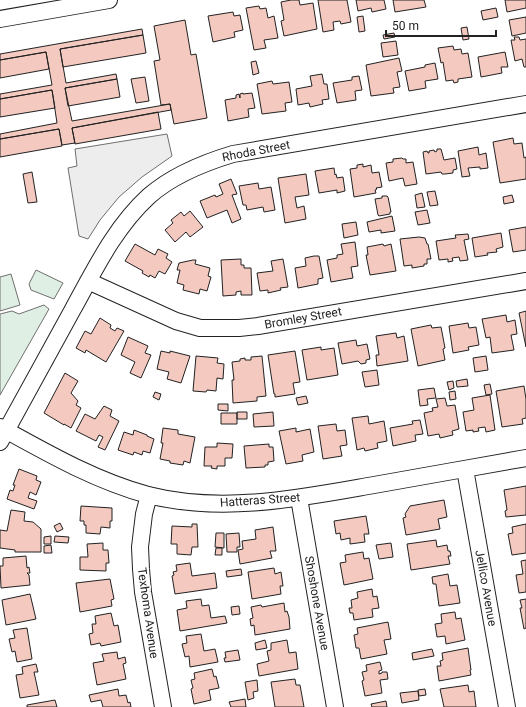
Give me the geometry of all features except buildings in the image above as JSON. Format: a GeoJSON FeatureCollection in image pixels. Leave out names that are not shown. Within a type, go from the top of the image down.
{"type":"FeatureCollection","features":[{"type":"Feature","properties":{"kind":"street"},"geometry":{"type":"LineString","coordinates":[[0,19],[109,0]]}},
{"type":"Feature","properties":{"kind":"street","name":"Rhoda Street"},"geometry":{"type":"LineString","coordinates":[[2,433],[88,281],[101,255],[128,218],[150,196],[178,176],[209,161],[233,154],[526,104]]}},
{"type":"Feature","properties":{"kind":"street","name":"Bromley Street"},"geometry":{"type":"LineString","coordinates":[[88,281],[176,321],[200,328],[239,328],[266,325],[526,280]]}},
{"type":"Feature","properties":{"kind":"street","name":"Hatteras Street"},"geometry":{"type":"LineString","coordinates":[[2,433],[88,474],[149,495],[183,501],[215,503],[259,502],[299,498],[526,458]]}},
{"type":"Feature","properties":{"kind":"street","name":"Jellico Avenue"},"geometry":{"type":"LineString","coordinates":[[465,469],[507,707]]}},
{"type":"Feature","properties":{"kind":"street","name":"Texhoma Avenue"},"geometry":{"type":"LineString","coordinates":[[149,495],[144,514],[141,540],[141,569],[143,592],[163,707]]}},
{"type":"Feature","properties":{"kind":"street","name":"Shoshone Avenue"},"geometry":{"type":"LineString","coordinates":[[299,498],[335,707]]}},
{"type":"Feature","properties":{"kind":"green space"},"geometry":{"type":"Polygon","coordinates":[[[36,270],[63,283],[54,299],[31,290],[29,284],[36,270]]]}},
{"type":"Feature","properties":{"kind":"green space"},"geometry":{"type":"Polygon","coordinates":[[[11,274],[20,305],[0,311],[0,277],[11,274]]]}},
{"type":"Feature","properties":{"kind":"green space"},"geometry":{"type":"Polygon","coordinates":[[[44,305],[49,309],[0,395],[0,314],[12,311],[19,314],[44,305]]]}},
{"type":"Feature","properties":{"kind":"shaded area"},"geometry":{"type":"Polygon","coordinates":[[[167,134],[172,156],[142,177],[119,197],[100,220],[88,239],[79,236],[68,168],[77,166],[75,149],[167,134]]]}}]}
